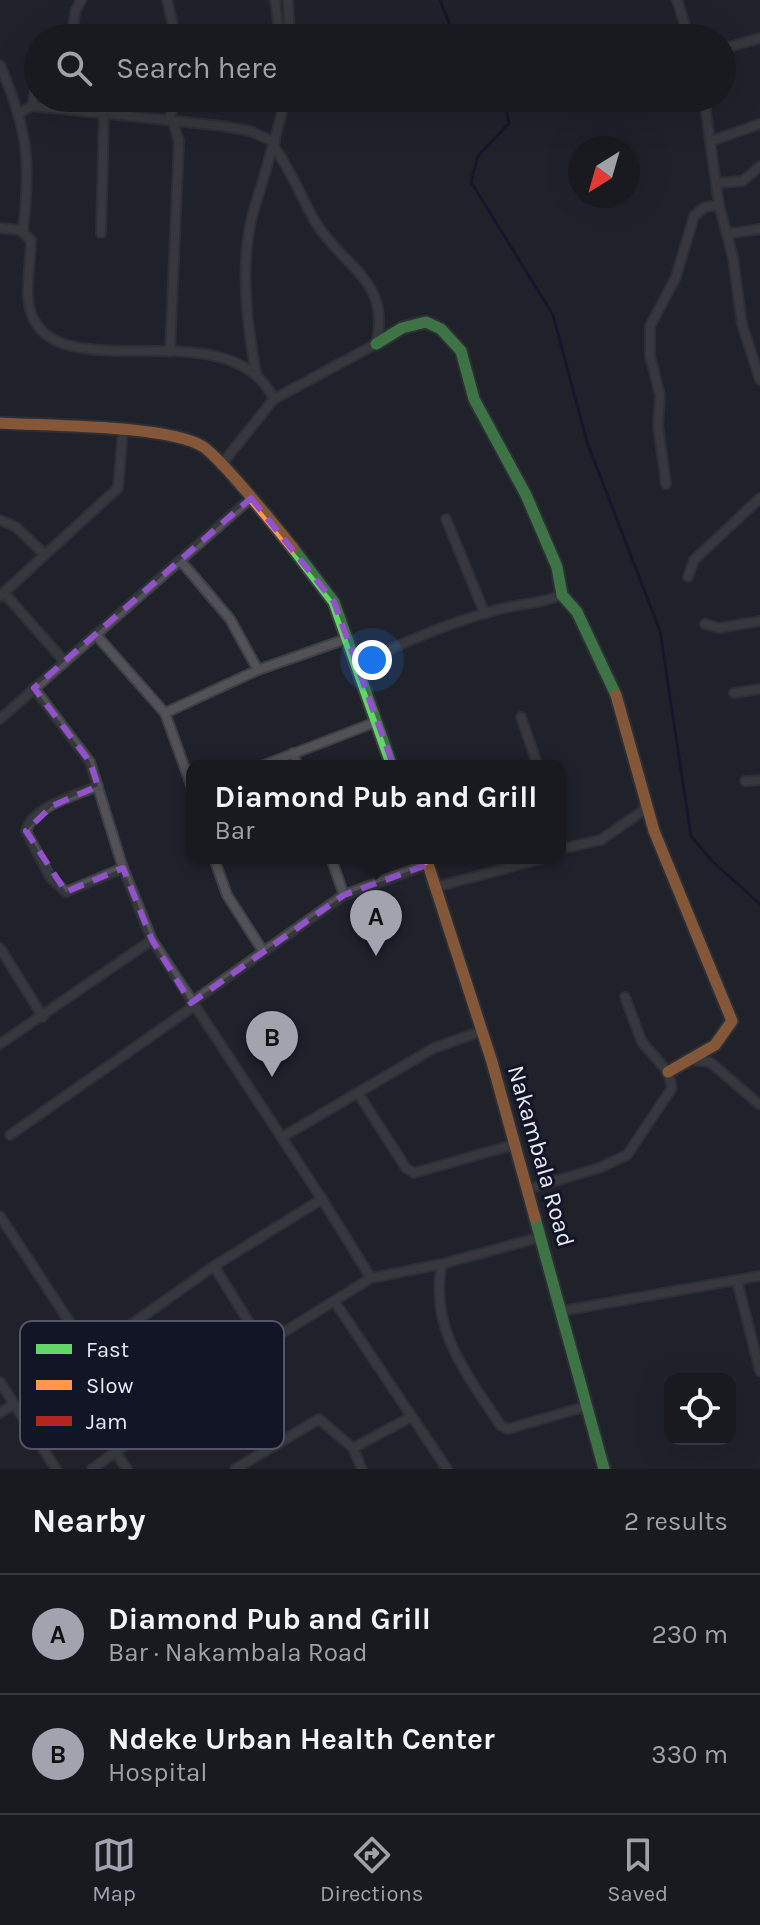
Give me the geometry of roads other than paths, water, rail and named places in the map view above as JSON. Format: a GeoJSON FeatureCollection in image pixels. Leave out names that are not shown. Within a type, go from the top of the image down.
{"type":"FeatureCollection","features":[{"type":"Feature","properties":{"kind":"main road"},"geometry":{"type":"LineString","coordinates":[[376,344],[402,328],[426,322],[441,329],[461,351],[474,399],[526,495],[557,567],[562,595],[577,612],[616,689],[617,708],[631,744],[644,804],[712,980],[731,1013],[727,1032],[691,1060],[668,1072]]}},
{"type":"Feature","properties":{"kind":"main road"},"geometry":{"type":"LineString","coordinates":[[0,423],[123,430],[193,440],[251,498],[314,573],[334,602],[390,760]]}},
{"type":"Feature","properties":{"kind":"main road","name":"Nakambala Road"},"geometry":{"type":"LineString","coordinates":[[429,864],[516,1144],[604,1469]]}},
{"type":"Feature","properties":{"kind":"street"},"geometry":{"type":"LineString","coordinates":[[74,24],[77,4],[81,0]]}},
{"type":"Feature","properties":{"kind":"street"},"geometry":{"type":"LineString","coordinates":[[167,0],[173,24]]}},
{"type":"Feature","properties":{"kind":"street"},"geometry":{"type":"LineString","coordinates":[[275,0],[278,24]]}},
{"type":"Feature","properties":{"kind":"street"},"geometry":{"type":"LineString","coordinates":[[288,0],[289,24]]}},
{"type":"Feature","properties":{"kind":"street"},"geometry":{"type":"LineString","coordinates":[[677,0],[685,24]]}},
{"type":"Feature","properties":{"kind":"street"},"geometry":{"type":"LineString","coordinates":[[736,45],[760,38]]}},
{"type":"Feature","properties":{"kind":"street"},"geometry":{"type":"LineString","coordinates":[[0,65],[21,112],[28,163],[23,231]]}},
{"type":"Feature","properties":{"kind":"street"},"geometry":{"type":"LineString","coordinates":[[94,112],[250,131],[275,144],[317,225],[335,248],[350,259],[375,298],[380,319],[376,344],[274,399],[221,465]]}},
{"type":"Feature","properties":{"kind":"street"},"geometry":{"type":"LineString","coordinates":[[170,352],[179,141],[171,121],[173,112]]}},
{"type":"Feature","properties":{"kind":"street"},"geometry":{"type":"LineString","coordinates":[[256,373],[251,345],[247,257],[254,206],[275,144],[282,112]]}},
{"type":"Feature","properties":{"kind":"street"},"geometry":{"type":"LineString","coordinates":[[706,112],[719,205],[742,324],[760,380]]}},
{"type":"Feature","properties":{"kind":"street"},"geometry":{"type":"LineString","coordinates":[[101,233],[104,113]]}},
{"type":"Feature","properties":{"kind":"street"},"geometry":{"type":"LineString","coordinates":[[711,141],[760,124]]}},
{"type":"Feature","properties":{"kind":"street"},"geometry":{"type":"LineString","coordinates":[[718,183],[743,181],[760,166]]}},
{"type":"Feature","properties":{"kind":"street"},"geometry":{"type":"LineString","coordinates":[[666,484],[658,426],[660,395],[650,356],[650,326],[676,277],[694,216],[705,207],[719,205]]}},
{"type":"Feature","properties":{"kind":"street"},"geometry":{"type":"LineString","coordinates":[[0,228],[23,231],[31,240],[30,311],[48,335],[72,348],[230,357],[256,373],[274,399]]}},
{"type":"Feature","properties":{"kind":"street"},"geometry":{"type":"LineString","coordinates":[[727,234],[760,229]]}},
{"type":"Feature","properties":{"kind":"street"},"geometry":{"type":"LineString","coordinates":[[65,662],[2,594],[118,488],[123,430]]}},
{"type":"Feature","properties":{"kind":"street"},"geometry":{"type":"LineString","coordinates":[[0,719],[251,498]]}},
{"type":"Feature","properties":{"kind":"street"},"geometry":{"type":"LineString","coordinates":[[688,577],[694,560],[760,498]]}},
{"type":"Feature","properties":{"kind":"street"},"geometry":{"type":"LineString","coordinates":[[446,519],[485,614]]}},
{"type":"Feature","properties":{"kind":"street"},"geometry":{"type":"LineString","coordinates":[[0,520],[16,527],[44,554]]}},
{"type":"Feature","properties":{"kind":"street"},"geometry":{"type":"LineString","coordinates":[[180,560],[230,619],[258,670]]}},
{"type":"Feature","properties":{"kind":"street"},"geometry":{"type":"LineString","coordinates":[[358,665],[394,647],[485,614],[508,607],[537,606],[562,595]]}},
{"type":"Feature","properties":{"kind":"street"},"geometry":{"type":"LineString","coordinates":[[705,624],[719,628],[760,621]]}},
{"type":"Feature","properties":{"kind":"street"},"geometry":{"type":"LineString","coordinates":[[97,636],[165,713],[186,771]]}},
{"type":"Feature","properties":{"kind":"street"},"geometry":{"type":"LineString","coordinates":[[165,713],[258,670],[349,638]]}},
{"type":"Feature","properties":{"kind":"street"},"geometry":{"type":"LineString","coordinates":[[34,688],[90,762],[123,868],[152,940],[284,1136],[371,1278]]}},
{"type":"Feature","properties":{"kind":"street"},"geometry":{"type":"LineString","coordinates":[[734,693],[760,689]]}},
{"type":"Feature","properties":{"kind":"street"},"geometry":{"type":"LineString","coordinates":[[521,717],[536,760]]}},
{"type":"Feature","properties":{"kind":"street"},"geometry":{"type":"LineString","coordinates":[[276,760],[376,722]]}},
{"type":"Feature","properties":{"kind":"street"},"geometry":{"type":"LineString","coordinates":[[293,753],[296,760]]}},
{"type":"Feature","properties":{"kind":"street"},"geometry":{"type":"LineString","coordinates":[[745,781],[760,780]]}},
{"type":"Feature","properties":{"kind":"street"},"geometry":{"type":"LineString","coordinates":[[98,786],[52,806],[29,823],[26,831],[50,877],[66,892],[123,868]]}},
{"type":"Feature","properties":{"kind":"street"},"geometry":{"type":"LineString","coordinates":[[566,848],[601,840],[644,810],[644,804]]}},
{"type":"Feature","properties":{"kind":"street"},"geometry":{"type":"LineString","coordinates":[[216,864],[227,895],[263,951]]}},
{"type":"Feature","properties":{"kind":"street"},"geometry":{"type":"LineString","coordinates":[[333,864],[344,895]]}},
{"type":"Feature","properties":{"kind":"street"},"geometry":{"type":"LineString","coordinates":[[10,1135],[344,895],[421,864]]}},
{"type":"Feature","properties":{"kind":"street"},"geometry":{"type":"LineString","coordinates":[[436,887],[522,864]]}},
{"type":"Feature","properties":{"kind":"street"},"geometry":{"type":"LineString","coordinates":[[0,1044],[152,940]]}},
{"type":"Feature","properties":{"kind":"street"},"geometry":{"type":"LineString","coordinates":[[0,948],[43,1017]]}},
{"type":"Feature","properties":{"kind":"street"},"geometry":{"type":"LineString","coordinates":[[528,1189],[599,1168],[627,1155],[672,1088],[668,1072],[642,1042],[625,997]]}},
{"type":"Feature","properties":{"kind":"street"},"geometry":{"type":"LineString","coordinates":[[284,1136],[434,1048],[482,1031]]}},
{"type":"Feature","properties":{"kind":"street"},"geometry":{"type":"LineString","coordinates":[[691,1060],[710,1062],[760,1105]]}},
{"type":"Feature","properties":{"kind":"street"},"geometry":{"type":"LineString","coordinates":[[358,1093],[406,1168],[414,1173],[516,1144]]}},
{"type":"Feature","properties":{"kind":"street"},"geometry":{"type":"LineString","coordinates":[[136,1321],[214,1266],[322,1199]]}},
{"type":"Feature","properties":{"kind":"street"},"geometry":{"type":"LineString","coordinates":[[0,1216],[3,1228],[68,1321]]}},
{"type":"Feature","properties":{"kind":"street"},"geometry":{"type":"LineString","coordinates":[[284,1332],[371,1278],[442,1264],[541,1237]]}},
{"type":"Feature","properties":{"kind":"street"},"geometry":{"type":"LineString","coordinates":[[442,1264],[437,1295],[453,1352],[501,1426],[508,1429],[587,1406]]}},
{"type":"Feature","properties":{"kind":"street"},"geometry":{"type":"LineString","coordinates":[[214,1266],[248,1321]]}},
{"type":"Feature","properties":{"kind":"street"},"geometry":{"type":"LineString","coordinates":[[562,1311],[760,1276]]}},
{"type":"Feature","properties":{"kind":"street"},"geometry":{"type":"LineString","coordinates":[[737,1281],[760,1371]]}},
{"type":"Feature","properties":{"kind":"street"},"geometry":{"type":"LineString","coordinates":[[335,1302],[447,1469]]}},
{"type":"Feature","properties":{"kind":"street"},"geometry":{"type":"LineString","coordinates":[[0,1382],[20,1413]]}},
{"type":"Feature","properties":{"kind":"street"},"geometry":{"type":"LineString","coordinates":[[0,1413],[14,1404]]}},
{"type":"Feature","properties":{"kind":"street"},"geometry":{"type":"LineString","coordinates":[[353,1448],[411,1417]]}},
{"type":"Feature","properties":{"kind":"street"},"geometry":{"type":"LineString","coordinates":[[284,1440],[319,1419],[353,1448],[362,1469]]}},
{"type":"Feature","properties":{"kind":"street"},"geometry":{"type":"LineString","coordinates":[[43,1449],[56,1469]]}},
{"type":"Feature","properties":{"kind":"street"},"geometry":{"type":"LineString","coordinates":[[92,1469],[121,1449]]}},
{"type":"Feature","properties":{"kind":"street"},"geometry":{"type":"LineString","coordinates":[[235,1469],[269,1449]]}},
{"type":"Feature","properties":{"kind":"street"},"geometry":{"type":"LineString","coordinates":[[116,1453],[127,1469]]}},
{"type":"Feature","properties":{"kind":"waterway"},"geometry":{"type":"LineString","coordinates":[[440,0],[449,24]]}},
{"type":"Feature","properties":{"kind":"waterway"},"geometry":{"type":"LineString","coordinates":[[507,112],[509,123],[478,156],[471,182],[553,315],[587,442],[660,631],[691,836],[712,861],[760,904]]}},
{"type":"Feature","properties":{"kind":"place","name":"Diamond Pub and Grill"},"geometry":{"type":"Point","coordinates":[376,956]}},
{"type":"Feature","properties":{"kind":"place","name":"Ndeke Urban Health Center"},"geometry":{"type":"Point","coordinates":[272,1077]}}]}
